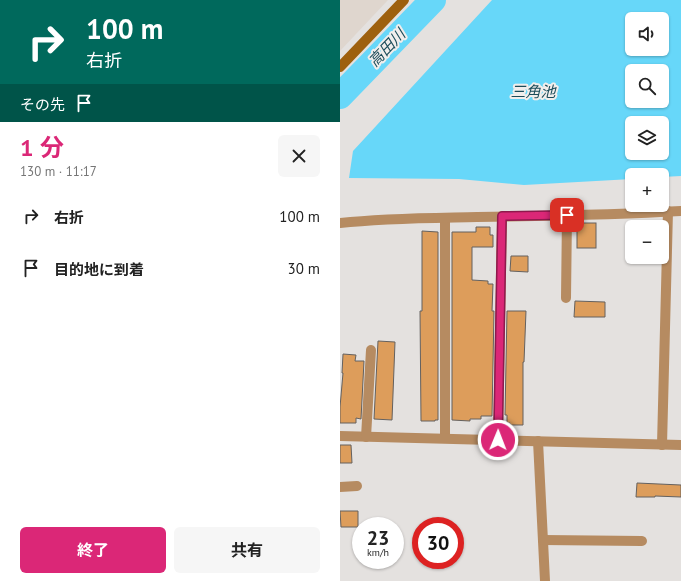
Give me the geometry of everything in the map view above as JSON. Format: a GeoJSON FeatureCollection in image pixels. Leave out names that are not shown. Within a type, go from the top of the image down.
{"type":"FeatureCollection","features":[{"type":"Feature","properties":{"kind":"street"},"geometry":{"type":"LineString","coordinates":[[340,67],[404,0]]}},
{"type":"Feature","properties":{"kind":"street"},"geometry":{"type":"LineString","coordinates":[[669,211],[681,211]]}},
{"type":"Feature","properties":{"kind":"street"},"geometry":{"type":"LineString","coordinates":[[340,223],[360,221],[643,212]]}},
{"type":"Feature","properties":{"kind":"street"},"geometry":{"type":"LineString","coordinates":[[662,445],[668,212]]}},
{"type":"Feature","properties":{"kind":"street"},"geometry":{"type":"LineString","coordinates":[[566,298],[567,215]]}},
{"type":"Feature","properties":{"kind":"street"},"geometry":{"type":"LineString","coordinates":[[498,440],[502,216]]}},
{"type":"Feature","properties":{"kind":"street"},"geometry":{"type":"LineString","coordinates":[[445,218],[445,438]]}},
{"type":"Feature","properties":{"kind":"street"},"geometry":{"type":"LineString","coordinates":[[366,436],[371,350]]}},
{"type":"Feature","properties":{"kind":"street"},"geometry":{"type":"LineString","coordinates":[[340,436],[681,445]]}},
{"type":"Feature","properties":{"kind":"street"},"geometry":{"type":"LineString","coordinates":[[538,441],[545,581]]}},
{"type":"Feature","properties":{"kind":"street"},"geometry":{"type":"LineString","coordinates":[[340,487],[357,486]]}},
{"type":"Feature","properties":{"kind":"street"},"geometry":{"type":"LineString","coordinates":[[543,540],[642,541]]}},
{"type":"Feature","properties":{"kind":"shaded area"},"geometry":{"type":"Polygon","coordinates":[[[340,0],[388,0],[340,51],[340,0]]]}},
{"type":"Feature","properties":{"kind":"water","name":"三角池"},"geometry":{"type":"Polygon","coordinates":[[[492,0],[681,0],[681,176],[669,177],[669,168],[625,168],[625,179],[524,185],[459,179],[349,178],[353,151],[492,0]]]}},
{"type":"Feature","properties":{"kind":"building"},"geometry":{"type":"Polygon","coordinates":[[[577,223],[596,223],[596,248],[577,248],[577,223]]]}},
{"type":"Feature","properties":{"kind":"building"},"geometry":{"type":"Polygon","coordinates":[[[476,227],[490,227],[490,235],[493,235],[493,247],[472,247],[472,280],[488,281],[488,284],[493,284],[492,311],[494,311],[492,416],[481,416],[481,419],[470,419],[470,421],[452,420],[452,232],[476,232],[476,227]]]}},
{"type":"Feature","properties":{"kind":"building"},"geometry":{"type":"Polygon","coordinates":[[[422,231],[438,232],[438,420],[435,421],[421,421],[420,311],[422,311],[422,231]]]}},
{"type":"Feature","properties":{"kind":"building"},"geometry":{"type":"Polygon","coordinates":[[[511,256],[528,256],[528,272],[510,271],[511,256]]]}},
{"type":"Feature","properties":{"kind":"building"},"geometry":{"type":"Polygon","coordinates":[[[575,301],[605,302],[605,317],[574,317],[575,301]]]}},
{"type":"Feature","properties":{"kind":"building"},"geometry":{"type":"Polygon","coordinates":[[[507,311],[526,311],[523,362],[523,425],[510,425],[510,423],[507,423],[507,415],[505,415],[507,311]]]}},
{"type":"Feature","properties":{"kind":"building"},"geometry":{"type":"Polygon","coordinates":[[[378,341],[395,342],[392,420],[374,419],[378,341]]]}},
{"type":"Feature","properties":{"kind":"building"},"geometry":{"type":"Polygon","coordinates":[[[343,354],[356,355],[355,361],[364,361],[361,419],[356,418],[356,423],[340,423],[343,354]]]}},
{"type":"Feature","properties":{"kind":"building"},"geometry":{"type":"Polygon","coordinates":[[[340,445],[351,445],[352,463],[340,463],[340,445]]]}},
{"type":"Feature","properties":{"kind":"building"},"geometry":{"type":"Polygon","coordinates":[[[637,483],[681,485],[681,497],[636,497],[637,483]]]}},
{"type":"Feature","properties":{"kind":"building"},"geometry":{"type":"Polygon","coordinates":[[[340,511],[358,511],[358,517],[352,517],[352,527],[341,527],[340,511]]]}},
{"type":"Feature","properties":{"kind":"waterway","name":"高田川"},"geometry":{"type":"LineString","coordinates":[[340,96],[433,0]]}},
{"type":"Feature","properties":{"kind":"route"},"geometry":{"type":"LineString","coordinates":[[498,440],[502,216],[567,215]]}}]}
